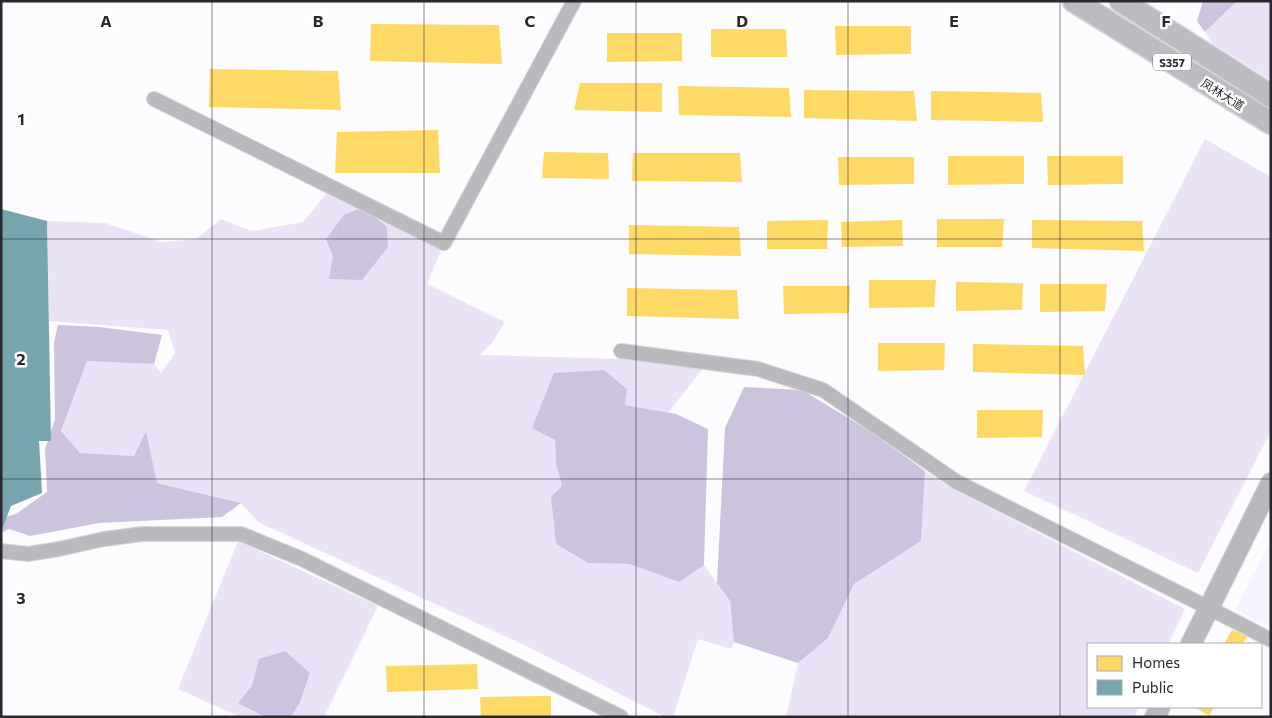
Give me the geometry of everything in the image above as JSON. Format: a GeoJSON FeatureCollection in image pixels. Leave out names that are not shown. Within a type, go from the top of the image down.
{"type":"FeatureCollection","features":[{"type":"Feature","properties":{"kind":"main road","name":"凤林大道"},"geometry":{"type":"LineString","coordinates":[[1074,1],[1271,124]]}},
{"type":"Feature","properties":{"kind":"main road","name":"凤林大道"},"geometry":{"type":"LineString","coordinates":[[1121,1],[1271,96]]}},
{"type":"Feature","properties":{"kind":"main road"},"geometry":{"type":"LineString","coordinates":[[1205,643],[1215,611],[1271,483]]}},
{"type":"Feature","properties":{"kind":"main road"},"geometry":{"type":"LineString","coordinates":[[1192,643],[1215,611],[1271,514]]}},
{"type":"Feature","properties":{"kind":"street"},"geometry":{"type":"LineString","coordinates":[[154,99],[444,242],[574,1]]}},
{"type":"Feature","properties":{"kind":"street"},"geometry":{"type":"LineString","coordinates":[[621,351],[758,369],[823,390],[957,482],[1271,640]]}},
{"type":"Feature","properties":{"kind":"street"},"geometry":{"type":"LineString","coordinates":[[1,551],[28,554],[104,539],[142,534],[242,534],[302,559],[621,717]]}},
{"type":"Feature","properties":{"kind":"shaded area"},"geometry":{"type":"Polygon","coordinates":[[[1203,1],[1237,1],[1205,32],[1197,21],[1203,1]]]}},
{"type":"Feature","properties":{"kind":"shaded area"},"geometry":{"type":"Polygon","coordinates":[[[1237,1],[1271,1],[1271,80],[1213,44],[1205,32],[1237,1]]]}},
{"type":"Feature","properties":{"kind":"shaded area"},"geometry":{"type":"Polygon","coordinates":[[[1205,139],[1271,177],[1271,431],[1198,573],[1024,491],[1205,139]]]}},
{"type":"Feature","properties":{"kind":"shaded area"},"geometry":{"type":"Polygon","coordinates":[[[330,189],[444,243],[427,284],[505,322],[492,343],[480,355],[622,359],[704,367],[668,413],[625,405],[555,440],[556,464],[562,486],[556,544],[588,563],[629,564],[679,582],[704,565],[730,601],[734,642],[731,649],[698,639],[673,717],[665,717],[526,646],[258,522],[241,503],[157,483],[146,432],[134,456],[80,453],[61,431],[87,361],[154,364],[161,373],[175,353],[168,330],[49,321],[47,221],[105,223],[162,242],[196,239],[221,219],[252,231],[303,222],[330,189]]]}},
{"type":"Feature","properties":{"kind":"shaded area"},"geometry":{"type":"Polygon","coordinates":[[[363,207],[387,227],[388,247],[362,280],[329,279],[333,256],[326,239],[344,215],[363,207]]]}},
{"type":"Feature","properties":{"kind":"shaded area"},"geometry":{"type":"Polygon","coordinates":[[[58,325],[99,327],[162,335],[154,364],[87,361],[61,431],[80,453],[134,456],[146,431],[157,483],[241,503],[222,517],[99,523],[30,536],[9,529],[1,533],[1,518],[16,514],[47,492],[45,449],[55,419],[54,342],[58,325]]]}},
{"type":"Feature","properties":{"kind":"shaded area"},"geometry":{"type":"Polygon","coordinates":[[[604,370],[627,389],[625,405],[676,414],[708,429],[704,565],[679,582],[629,564],[588,563],[556,544],[551,497],[562,486],[556,464],[555,440],[532,428],[554,373],[604,370]]]}},
{"type":"Feature","properties":{"kind":"shaded area"},"geometry":{"type":"Polygon","coordinates":[[[744,387],[802,390],[870,431],[925,471],[921,541],[854,584],[828,638],[798,663],[734,642],[730,601],[717,583],[725,428],[744,387]]]}},
{"type":"Feature","properties":{"kind":"shaded area"},"geometry":{"type":"Polygon","coordinates":[[[925,471],[955,490],[1185,609],[1168,643],[1087,643],[1087,708],[1138,708],[1134,717],[786,717],[798,663],[828,638],[854,584],[921,541],[925,471]]]}},
{"type":"Feature","properties":{"kind":"shaded area"},"geometry":{"type":"Polygon","coordinates":[[[238,541],[378,606],[324,717],[240,717],[178,689],[238,541]]]}},
{"type":"Feature","properties":{"kind":"shaded area"},"geometry":{"type":"Polygon","coordinates":[[[1271,541],[1271,627],[1235,610],[1271,541]]]}},
{"type":"Feature","properties":{"kind":"shaded area"},"geometry":{"type":"Polygon","coordinates":[[[285,651],[310,673],[300,702],[291,717],[265,717],[238,703],[252,686],[259,659],[285,651]]]}},
{"type":"Feature","properties":{"kind":"building: Homes"},"geometry":{"type":"Polygon","coordinates":[[[371,24],[499,25],[502,64],[370,61],[371,24]]]}},
{"type":"Feature","properties":{"kind":"building: Homes"},"geometry":{"type":"Polygon","coordinates":[[[835,26],[911,26],[911,54],[836,55],[835,26]]]}},
{"type":"Feature","properties":{"kind":"building: Homes"},"geometry":{"type":"Polygon","coordinates":[[[711,29],[786,29],[787,57],[711,57],[711,29]]]}},
{"type":"Feature","properties":{"kind":"building: Homes"},"geometry":{"type":"Polygon","coordinates":[[[607,33],[682,33],[682,61],[607,62],[607,33]]]}},
{"type":"Feature","properties":{"kind":"building: Homes"},"geometry":{"type":"Polygon","coordinates":[[[210,69],[338,71],[341,110],[209,107],[210,69]]]}},
{"type":"Feature","properties":{"kind":"building: Homes"},"geometry":{"type":"Polygon","coordinates":[[[580,83],[662,83],[662,112],[574,110],[580,83]]]}},
{"type":"Feature","properties":{"kind":"building: Homes"},"geometry":{"type":"Polygon","coordinates":[[[678,86],[789,88],[791,117],[679,115],[678,86]]]}},
{"type":"Feature","properties":{"kind":"building: Homes"},"geometry":{"type":"Polygon","coordinates":[[[804,90],[914,91],[917,121],[804,118],[804,90]]]}},
{"type":"Feature","properties":{"kind":"building: Homes"},"geometry":{"type":"Polygon","coordinates":[[[931,91],[1041,93],[1043,122],[931,120],[931,91]]]}},
{"type":"Feature","properties":{"kind":"building: Homes"},"geometry":{"type":"Polygon","coordinates":[[[438,130],[440,173],[335,173],[337,132],[438,130]]]}},
{"type":"Feature","properties":{"kind":"building: Homes"},"geometry":{"type":"Polygon","coordinates":[[[544,152],[608,153],[609,179],[542,178],[544,152]]]}},
{"type":"Feature","properties":{"kind":"building: Homes"},"geometry":{"type":"Polygon","coordinates":[[[633,153],[740,153],[742,182],[632,181],[633,153]]]}},
{"type":"Feature","properties":{"kind":"building: Homes"},"geometry":{"type":"Polygon","coordinates":[[[948,156],[1024,156],[1024,184],[948,185],[948,156]]]}},
{"type":"Feature","properties":{"kind":"building: Homes"},"geometry":{"type":"Polygon","coordinates":[[[1047,156],[1123,156],[1123,184],[1048,185],[1047,156]]]}},
{"type":"Feature","properties":{"kind":"building: Homes"},"geometry":{"type":"Polygon","coordinates":[[[838,157],[914,157],[914,184],[839,185],[838,157]]]}},
{"type":"Feature","properties":{"kind":"building: Homes"},"geometry":{"type":"Polygon","coordinates":[[[937,219],[1004,219],[1002,247],[937,247],[937,219]]]}},
{"type":"Feature","properties":{"kind":"building: Homes"},"geometry":{"type":"Polygon","coordinates":[[[828,220],[827,249],[767,249],[767,221],[828,220]]]}},
{"type":"Feature","properties":{"kind":"building: Homes"},"geometry":{"type":"Polygon","coordinates":[[[902,220],[903,246],[842,247],[841,222],[902,220]]]}},
{"type":"Feature","properties":{"kind":"building: Homes"},"geometry":{"type":"Polygon","coordinates":[[[1032,220],[1142,221],[1144,251],[1032,248],[1032,220]]]}},
{"type":"Feature","properties":{"kind":"building: Homes"},"geometry":{"type":"Polygon","coordinates":[[[629,225],[739,227],[741,256],[629,254],[629,225]]]}},
{"type":"Feature","properties":{"kind":"building: Homes"},"geometry":{"type":"Polygon","coordinates":[[[869,280],[936,280],[934,307],[869,308],[869,280]]]}},
{"type":"Feature","properties":{"kind":"building: Homes"},"geometry":{"type":"Polygon","coordinates":[[[956,282],[1023,283],[1022,310],[956,311],[956,282]]]}},
{"type":"Feature","properties":{"kind":"building: Homes"},"geometry":{"type":"Polygon","coordinates":[[[1040,284],[1107,284],[1105,311],[1040,312],[1040,284]]]}},
{"type":"Feature","properties":{"kind":"building: Homes"},"geometry":{"type":"Polygon","coordinates":[[[783,286],[850,286],[849,313],[784,314],[783,286]]]}},
{"type":"Feature","properties":{"kind":"building: Homes"},"geometry":{"type":"Polygon","coordinates":[[[627,288],[737,290],[739,319],[627,316],[627,288]]]}},
{"type":"Feature","properties":{"kind":"building: Homes"},"geometry":{"type":"Polygon","coordinates":[[[878,343],[945,343],[944,370],[878,371],[878,343]]]}},
{"type":"Feature","properties":{"kind":"building: Homes"},"geometry":{"type":"Polygon","coordinates":[[[973,344],[1083,346],[1085,375],[973,372],[973,344]]]}},
{"type":"Feature","properties":{"kind":"building: Homes"},"geometry":{"type":"Polygon","coordinates":[[[977,410],[1043,410],[1042,437],[977,438],[977,410]]]}},
{"type":"Feature","properties":{"kind":"building: Homes"},"geometry":{"type":"Polygon","coordinates":[[[1232,630],[1247,636],[1244,643],[1225,643],[1232,630]]]}},
{"type":"Feature","properties":{"kind":"building: Homes"},"geometry":{"type":"Polygon","coordinates":[[[477,664],[478,689],[387,692],[386,666],[477,664]]]}},
{"type":"Feature","properties":{"kind":"building: Homes"},"geometry":{"type":"Polygon","coordinates":[[[551,696],[551,717],[481,717],[480,697],[551,696]]]}},
{"type":"Feature","properties":{"kind":"building: Homes"},"geometry":{"type":"Polygon","coordinates":[[[1197,708],[1213,708],[1209,716],[1197,708]]]}},
{"type":"Feature","properties":{"kind":"building: Public"},"geometry":{"type":"Polygon","coordinates":[[[1,209],[47,221],[51,441],[39,441],[42,493],[11,506],[1,532],[1,209]]]}}]}
